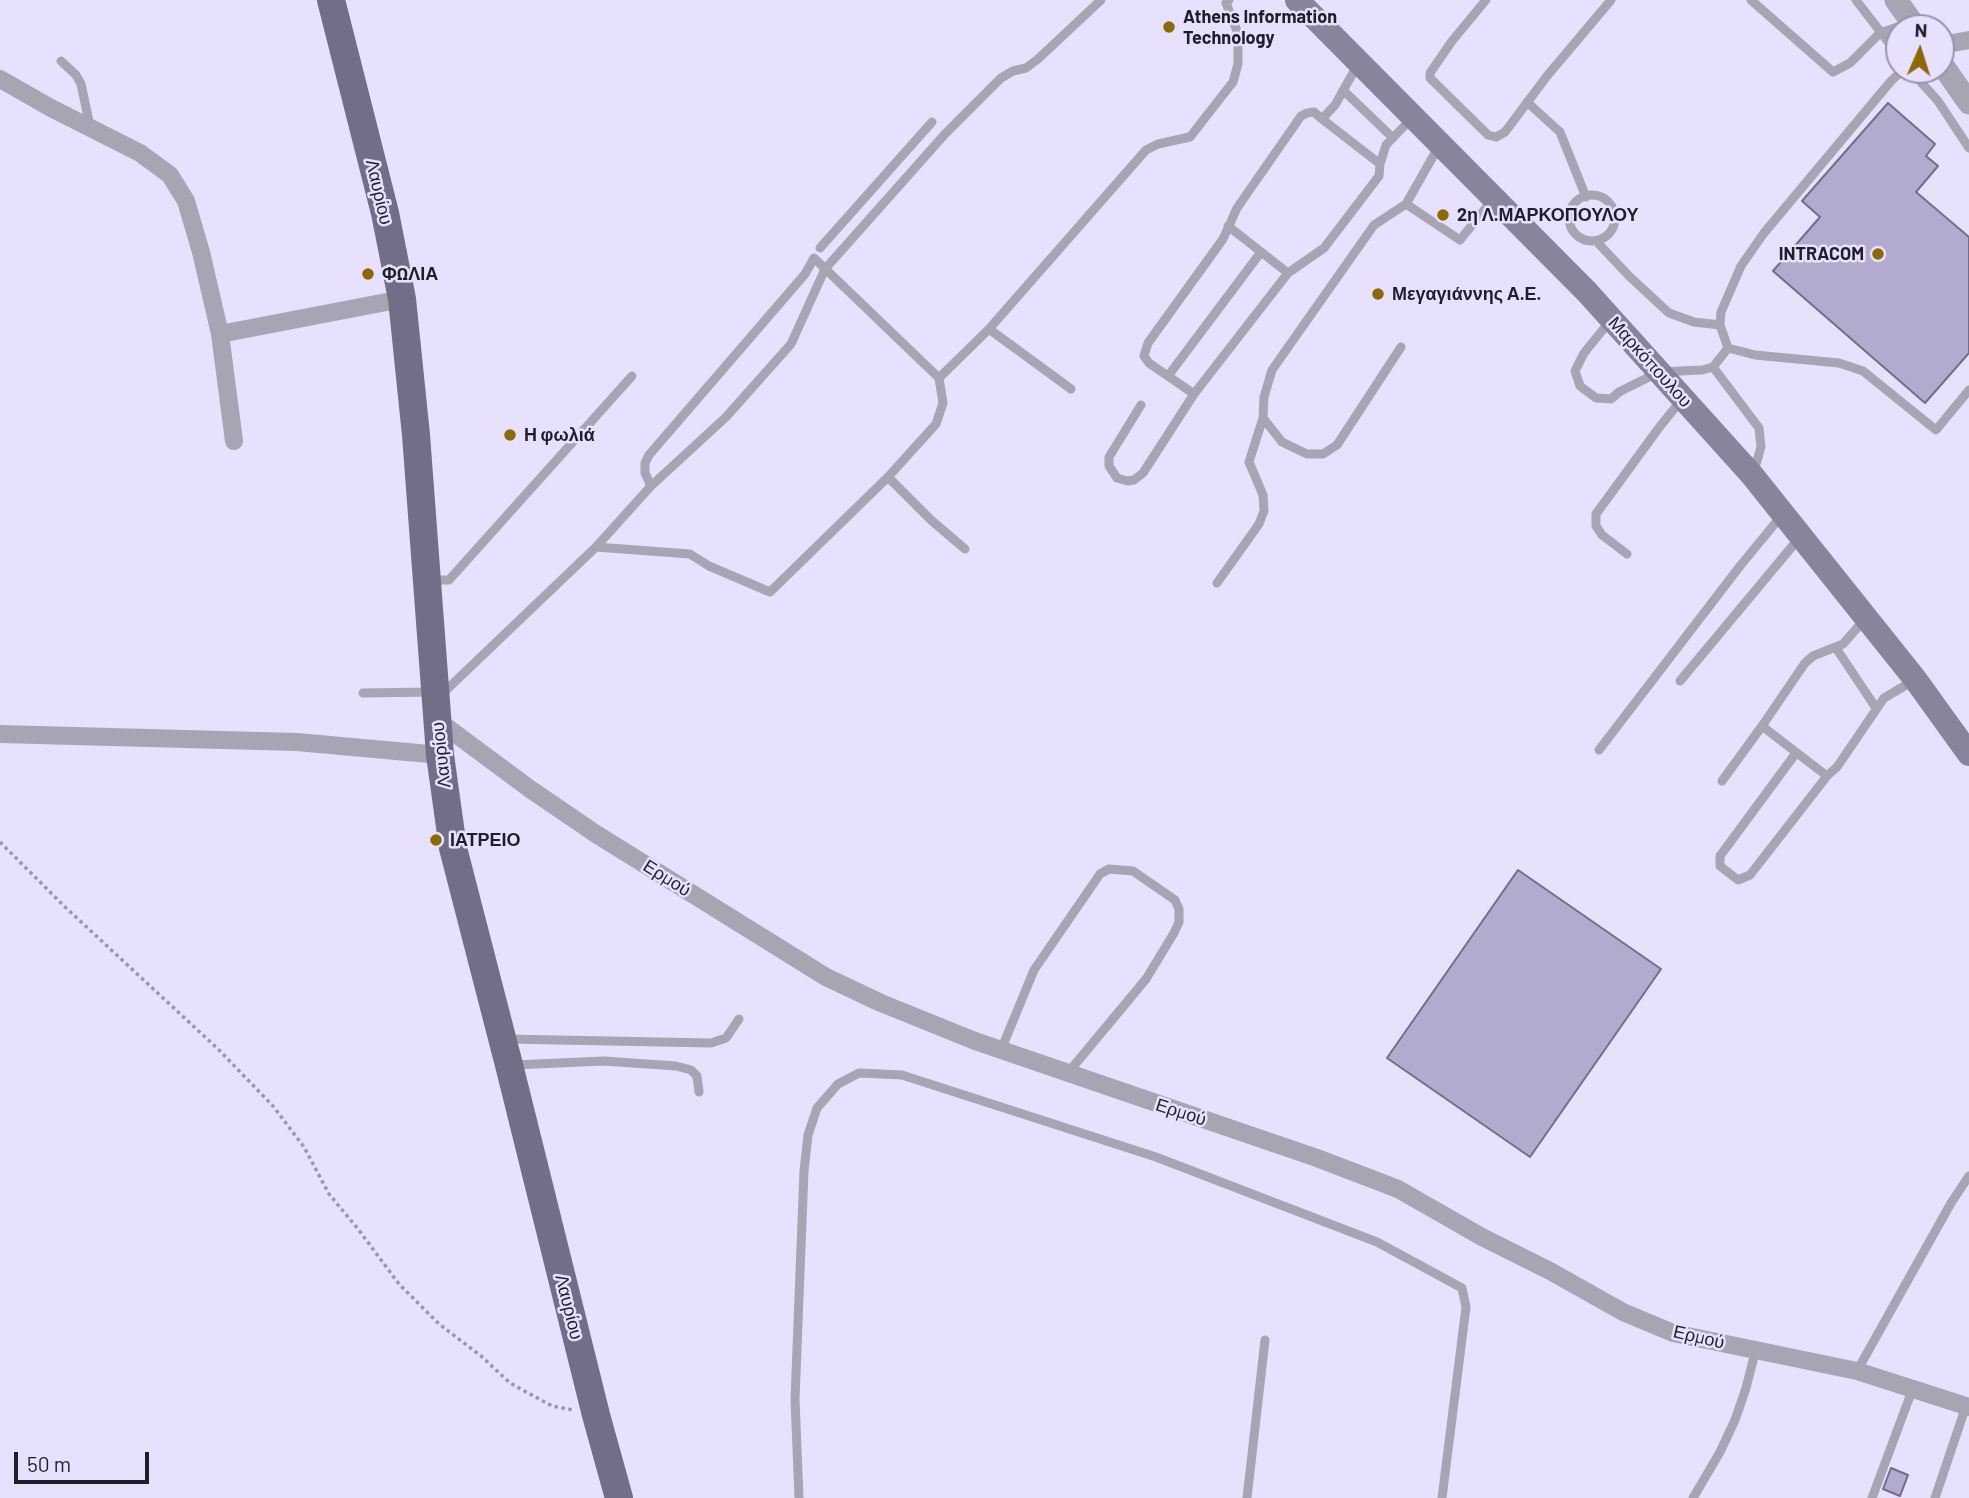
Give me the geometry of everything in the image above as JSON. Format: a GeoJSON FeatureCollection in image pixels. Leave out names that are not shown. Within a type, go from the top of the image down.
{"type":"FeatureCollection","features":[{"type":"Feature","properties":{"kind":"main road","name":"Λαυρίου"},"geometry":{"type":"LineString","coordinates":[[331,0],[385,212],[402,299],[416,435],[440,755],[453,848],[619,1498]]}},
{"type":"Feature","properties":{"kind":"main road","name":"Μαρκόπουλου"},"geometry":{"type":"LineString","coordinates":[[1297,0],[1611,319],[1752,475],[1915,679],[1969,754]]}},
{"type":"Feature","properties":{"kind":"main road"},"geometry":{"type":"LineString","coordinates":[[339,120],[356,96]]}},
{"type":"Feature","properties":{"kind":"main road"},"geometry":{"type":"LineString","coordinates":[[358,200],[385,212]]}},
{"type":"Feature","properties":{"kind":"street"},"geometry":{"type":"LineString","coordinates":[[0,79],[140,153],[170,175],[186,201],[201,253],[220,334],[234,441]]}},
{"type":"Feature","properties":{"kind":"street"},"geometry":{"type":"LineString","coordinates":[[1955,83],[1969,103]]}},
{"type":"Feature","properties":{"kind":"street"},"geometry":{"type":"LineString","coordinates":[[220,334],[402,299]]}},
{"type":"Feature","properties":{"kind":"street","name":"Ερμού"},"geometry":{"type":"LineString","coordinates":[[436,704],[530,789],[596,834],[826,977],[881,1003],[1067,1074],[1284,1147],[1398,1189],[1623,1312],[1673,1333],[1857,1371],[1967,1406]]}},
{"type":"Feature","properties":{"kind":"street"},"geometry":{"type":"LineString","coordinates":[[0,733],[297,742],[440,755]]}},
{"type":"Feature","properties":{"kind":"lane"},"geometry":{"type":"LineString","coordinates":[[363,693],[436,704],[596,547],[651,486],[726,417],[791,344],[825,269],[945,134],[1001,78],[1026,68],[1038,59],[1101,0]]}},
{"type":"Feature","properties":{"kind":"lane"},"geometry":{"type":"LineString","coordinates":[[1486,0],[1452,41],[1430,73],[1430,78],[1488,135],[1496,137],[1504,132],[1611,0]]}},
{"type":"Feature","properties":{"kind":"lane"},"geometry":{"type":"LineString","coordinates":[[1751,0],[1833,72],[1850,63],[1880,33],[1885,32]]}},
{"type":"Feature","properties":{"kind":"lane"},"geometry":{"type":"LineString","coordinates":[[1856,0],[1885,39]]}},
{"type":"Feature","properties":{"kind":"lane"},"geometry":{"type":"LineString","coordinates":[[939,378],[989,329],[1146,150],[1158,144],[1190,137],[1233,82],[1238,64],[1237,31],[1226,1]]}},
{"type":"Feature","properties":{"kind":"lane"},"geometry":{"type":"LineString","coordinates":[[61,61],[76,75],[81,84],[90,128]]}},
{"type":"Feature","properties":{"kind":"lane"},"geometry":{"type":"LineString","coordinates":[[1322,118],[1335,105],[1359,63]]}},
{"type":"Feature","properties":{"kind":"lane"},"geometry":{"type":"LineString","coordinates":[[1728,348],[1720,325],[1721,312],[1741,266],[1764,233],[1888,84]]}},
{"type":"Feature","properties":{"kind":"lane"},"geometry":{"type":"LineString","coordinates":[[1923,84],[1938,101],[1969,148]]}},
{"type":"Feature","properties":{"kind":"lane"},"geometry":{"type":"LineString","coordinates":[[1343,90],[1393,138]]}},
{"type":"Feature","properties":{"kind":"lane"},"geometry":{"type":"LineString","coordinates":[[1527,102],[1560,132],[1586,197]]}},
{"type":"Feature","properties":{"kind":"lane"},"geometry":{"type":"LineString","coordinates":[[1194,394],[1149,363],[1144,356],[1148,343],[1223,239],[1237,208],[1301,116],[1314,113],[1380,164]]}},
{"type":"Feature","properties":{"kind":"lane"},"geometry":{"type":"LineString","coordinates":[[1141,405],[1109,457],[1109,466],[1117,478],[1128,481],[1143,473],[1194,394],[1287,273],[1324,248],[1378,176],[1385,145],[1413,117]]}},
{"type":"Feature","properties":{"kind":"lane"},"geometry":{"type":"LineString","coordinates":[[820,248],[932,122]]}},
{"type":"Feature","properties":{"kind":"lane"},"geometry":{"type":"LineString","coordinates":[[1217,583],[1259,524],[1264,511],[1263,495],[1249,461],[1263,418],[1272,370],[1374,225],[1406,204],[1440,144]]}},
{"type":"Feature","properties":{"kind":"lane"},"geometry":{"type":"LineString","coordinates":[[886,173],[900,184]]}},
{"type":"Feature","properties":{"kind":"lane"},"geometry":{"type":"LineString","coordinates":[[1596,241],[1609,234],[1613,228],[1615,213],[1607,201],[1593,195],[1574,205],[1570,219],[1575,233],[1581,238],[1596,241],[1669,313],[1694,322],[1720,325]]}},
{"type":"Feature","properties":{"kind":"lane"},"geometry":{"type":"LineString","coordinates":[[1406,204],[1460,240],[1493,198]]}},
{"type":"Feature","properties":{"kind":"lane"},"geometry":{"type":"LineString","coordinates":[[1228,226],[1287,273]]}},
{"type":"Feature","properties":{"kind":"lane"},"geometry":{"type":"LineString","coordinates":[[1168,376],[1261,252]]}},
{"type":"Feature","properties":{"kind":"lane"},"geometry":{"type":"LineString","coordinates":[[596,547],[690,554],[709,566],[770,592],[888,477],[936,424],[943,403],[939,378],[814,258],[805,274],[649,454],[645,473],[651,486]]}},
{"type":"Feature","properties":{"kind":"lane"},"geometry":{"type":"LineString","coordinates":[[1611,319],[1584,353],[1575,371],[1580,386],[1596,398],[1611,399],[1659,372],[1713,367],[1728,348]]}},
{"type":"Feature","properties":{"kind":"lane"},"geometry":{"type":"LineString","coordinates":[[989,329],[1071,389]]}},
{"type":"Feature","properties":{"kind":"lane"},"geometry":{"type":"LineString","coordinates":[[1263,418],[1282,442],[1307,454],[1323,454],[1337,445],[1401,347]]}},
{"type":"Feature","properties":{"kind":"lane"},"geometry":{"type":"LineString","coordinates":[[1728,348],[1755,355],[1839,363],[1863,371],[1936,430],[1969,390]]}},
{"type":"Feature","properties":{"kind":"lane"},"geometry":{"type":"LineString","coordinates":[[1713,367],[1759,428],[1761,447],[1752,475]]}},
{"type":"Feature","properties":{"kind":"lane"},"geometry":{"type":"LineString","coordinates":[[427,580],[449,580],[632,376]]}},
{"type":"Feature","properties":{"kind":"lane"},"geometry":{"type":"LineString","coordinates":[[1627,554],[1602,535],[1595,526],[1596,514],[1683,398]]}},
{"type":"Feature","properties":{"kind":"lane"},"geometry":{"type":"LineString","coordinates":[[888,477],[965,549]]}},
{"type":"Feature","properties":{"kind":"lane"},"geometry":{"type":"LineString","coordinates":[[1600,750],[1740,566],[1784,514]]}},
{"type":"Feature","properties":{"kind":"lane"},"geometry":{"type":"LineString","coordinates":[[1680,681],[1801,535]]}},
{"type":"Feature","properties":{"kind":"lane"},"geometry":{"type":"LineString","coordinates":[[1723,782],[1805,663],[1812,656],[1843,644],[1866,618]]}},
{"type":"Feature","properties":{"kind":"lane"},"geometry":{"type":"LineString","coordinates":[[1836,648],[1876,708]]}},
{"type":"Feature","properties":{"kind":"lane"},"geometry":{"type":"LineString","coordinates":[[1796,753],[1720,856],[1720,866],[1738,880],[1750,875],[1827,776],[1837,767],[1884,698],[1915,679]]}},
{"type":"Feature","properties":{"kind":"lane"},"geometry":{"type":"LineString","coordinates":[[1762,726],[1827,776]]}},
{"type":"Feature","properties":{"kind":"lane"},"geometry":{"type":"LineString","coordinates":[[1001,1050],[1034,970],[1100,874],[1109,869],[1133,871],[1175,900],[1179,909],[1179,922],[1146,979],[1067,1074]]}},
{"type":"Feature","properties":{"kind":"lane"},"geometry":{"type":"LineString","coordinates":[[505,1052],[711,1043],[726,1038],[739,1019]]}},
{"type":"Feature","properties":{"kind":"lane"},"geometry":{"type":"LineString","coordinates":[[505,1052],[676,1066],[691,1070],[697,1076],[699,1092]]}},
{"type":"Feature","properties":{"kind":"lane"},"geometry":{"type":"LineString","coordinates":[[799,1498],[795,1399],[804,1171],[808,1135],[817,1108],[838,1084],[859,1073],[901,1075],[1156,1157],[1377,1242],[1462,1288],[1466,1307],[1442,1498]]}},
{"type":"Feature","properties":{"kind":"lane"},"geometry":{"type":"LineString","coordinates":[[1857,1371],[1951,1203],[1969,1176]]}},
{"type":"Feature","properties":{"kind":"lane"},"geometry":{"type":"LineString","coordinates":[[1247,1498],[1265,1340]]}},
{"type":"Feature","properties":{"kind":"lane"},"geometry":{"type":"LineString","coordinates":[[1693,1498],[1735,1420],[1756,1349]]}},
{"type":"Feature","properties":{"kind":"lane"},"geometry":{"type":"LineString","coordinates":[[1872,1498],[1913,1388]]}},
{"type":"Feature","properties":{"kind":"lane"},"geometry":{"type":"LineString","coordinates":[[1935,1498],[1967,1406]]}},
{"type":"Feature","properties":{"kind":"path"},"geometry":{"type":"LineString","coordinates":[[0,842],[65,907],[218,1049],[273,1105],[304,1147],[329,1194],[358,1228],[398,1284],[439,1324],[481,1356],[510,1383],[552,1406],[596,1415]]}},
{"type":"Feature","properties":{"kind":"building","name":"INTRACOM"},"geometry":{"type":"Polygon","coordinates":[[[1888,103],[1935,144],[1926,156],[1938,166],[1916,192],[1969,237],[1969,353],[1925,403],[1773,271],[1820,217],[1802,201],[1888,103]]]}},
{"type":"Feature","properties":{"kind":"building"},"geometry":{"type":"Polygon","coordinates":[[[1518,870],[1661,969],[1530,1157],[1387,1058],[1518,870]]]}},
{"type":"Feature","properties":{"kind":"building"},"geometry":{"type":"Polygon","coordinates":[[[1891,1468],[1908,1475],[1900,1496],[1883,1489],[1891,1468]]]}},
{"type":"Feature","properties":{"kind":"place","name":"Athens Information Technology"},"geometry":{"type":"Point","coordinates":[1169,27]}},
{"type":"Feature","properties":{"kind":"place","name":"2η Λ.ΜΑΡΚΟΠΟΥΛΟΥ"},"geometry":{"type":"Point","coordinates":[1443,215]}},
{"type":"Feature","properties":{"kind":"place","name":"INTRACOM"},"geometry":{"type":"Point","coordinates":[1878,254]}},
{"type":"Feature","properties":{"kind":"place","name":"ΦΩΛΙΑ"},"geometry":{"type":"Point","coordinates":[368,274]}},
{"type":"Feature","properties":{"kind":"place","name":"Μεγαγιάννης Α.Ε."},"geometry":{"type":"Point","coordinates":[1378,294]}},
{"type":"Feature","properties":{"kind":"place","name":"Η φωλιά"},"geometry":{"type":"Point","coordinates":[510,435]}},
{"type":"Feature","properties":{"kind":"place","name":"ΙΑΤΡΕΙΟ"},"geometry":{"type":"Point","coordinates":[436,840]}}]}
